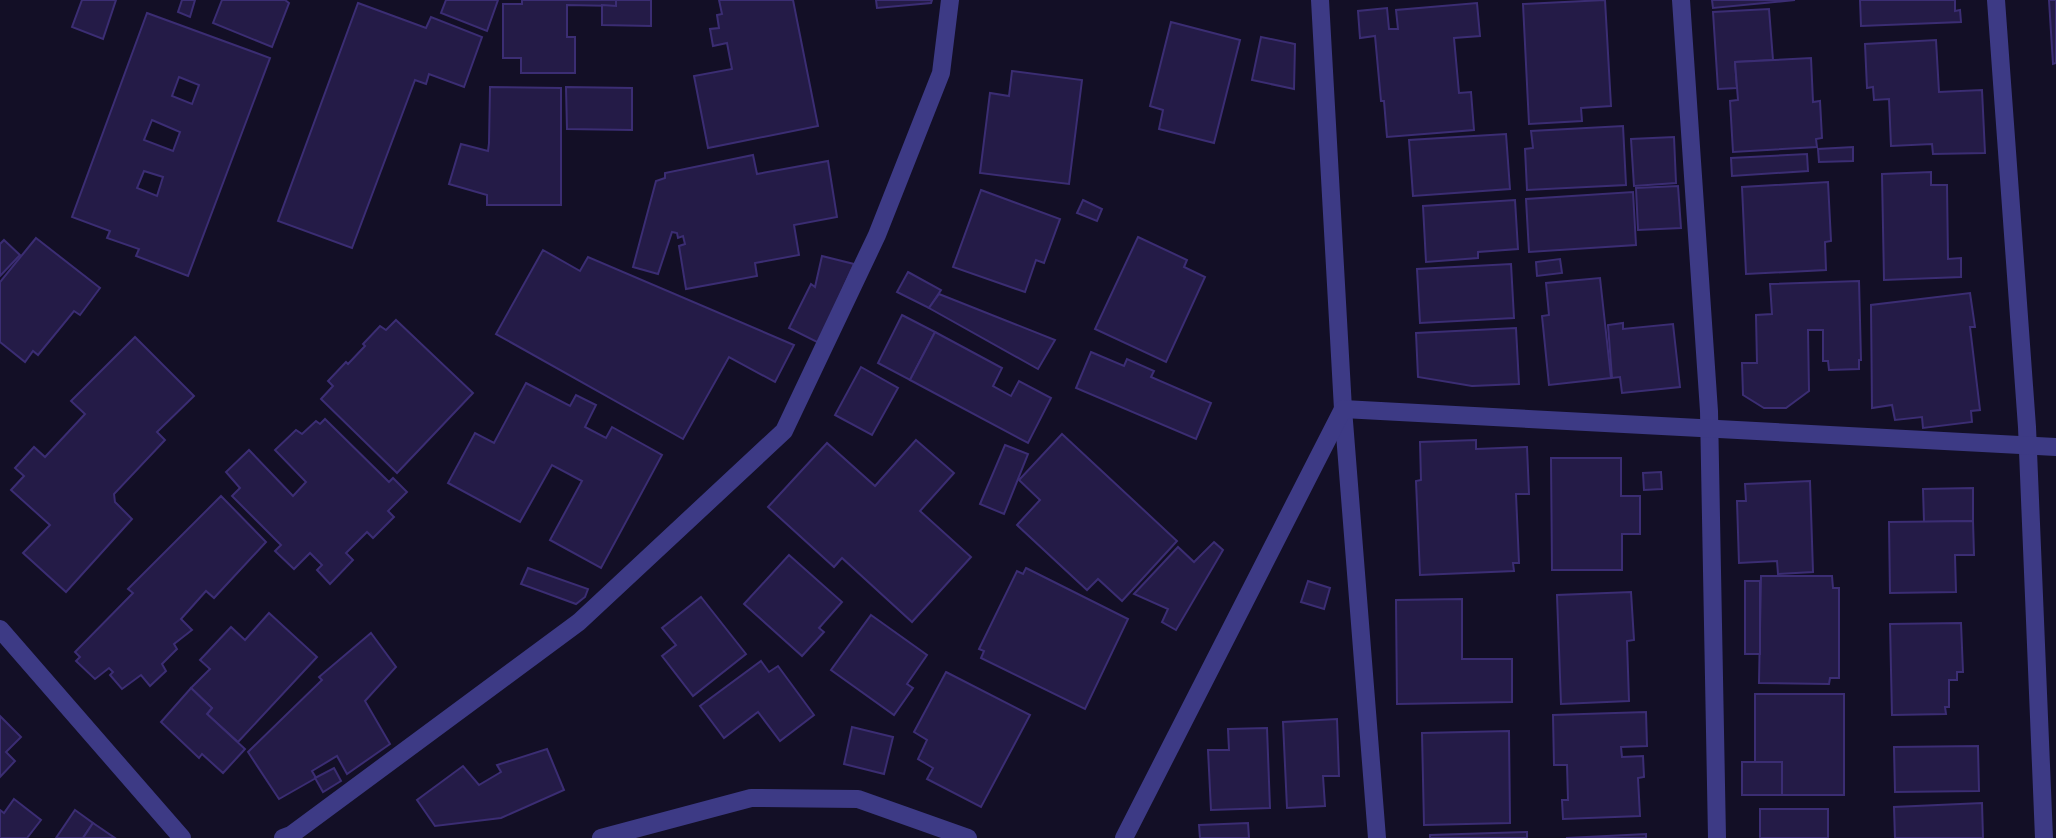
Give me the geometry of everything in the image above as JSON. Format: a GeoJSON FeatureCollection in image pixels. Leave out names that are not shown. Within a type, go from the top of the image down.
{"type":"FeatureCollection","features":[{"type":"Feature","properties":{"kind":"street"},"geometry":{"type":"LineString","coordinates":[[294,837],[579,622],[783,431],[877,235],[942,73],[950,0]]}},
{"type":"Feature","properties":{"kind":"street"},"geometry":{"type":"LineString","coordinates":[[1320,0],[1343,410],[1377,838]]}},
{"type":"Feature","properties":{"kind":"street"},"geometry":{"type":"LineString","coordinates":[[1681,0],[1709,429],[1717,838]]}},
{"type":"Feature","properties":{"kind":"street"},"geometry":{"type":"LineString","coordinates":[[1996,0],[2028,445],[2044,838]]}},
{"type":"Feature","properties":{"kind":"street"},"geometry":{"type":"LineString","coordinates":[[1343,410],[2056,447]]}},
{"type":"Feature","properties":{"kind":"street"},"geometry":{"type":"LineString","coordinates":[[1124,838],[1343,410]]}},
{"type":"Feature","properties":{"kind":"street"},"geometry":{"type":"LineString","coordinates":[[0,629],[182,838]]}},
{"type":"Feature","properties":{"kind":"street"},"geometry":{"type":"LineString","coordinates":[[601,838],[751,798],[858,799],[968,838]]}},
{"type":"Feature","properties":{"kind":"building"},"geometry":{"type":"Polygon","coordinates":[[[82,0],[116,0],[103,39],[72,27],[82,0]]]}},
{"type":"Feature","properties":{"kind":"building"},"geometry":{"type":"Polygon","coordinates":[[[182,0],[195,0],[190,17],[178,12],[182,0]]]}},
{"type":"Feature","properties":{"kind":"building"},"geometry":{"type":"Polygon","coordinates":[[[222,0],[285,0],[289,3],[272,47],[213,23],[222,0]]]}},
{"type":"Feature","properties":{"kind":"building"},"geometry":{"type":"Polygon","coordinates":[[[446,0],[498,0],[487,31],[441,13],[446,0]]]}},
{"type":"Feature","properties":{"kind":"building"},"geometry":{"type":"Polygon","coordinates":[[[522,0],[616,0],[616,6],[567,5],[567,37],[575,37],[575,73],[521,73],[521,58],[503,58],[503,4],[522,4],[522,0]]]}},
{"type":"Feature","properties":{"kind":"building"},"geometry":{"type":"Polygon","coordinates":[[[616,0],[651,0],[651,26],[602,25],[602,5],[616,6],[616,0]]]}},
{"type":"Feature","properties":{"kind":"building"},"geometry":{"type":"Polygon","coordinates":[[[719,0],[793,0],[818,126],[708,148],[694,76],[732,69],[727,43],[713,46],[710,29],[719,28],[717,15],[722,14],[719,0]]]}},
{"type":"Feature","properties":{"kind":"building"},"geometry":{"type":"Polygon","coordinates":[[[876,0],[932,0],[931,3],[877,8],[876,0]]]}},
{"type":"Feature","properties":{"kind":"building"},"geometry":{"type":"Polygon","coordinates":[[[1605,0],[1611,106],[1581,108],[1582,121],[1529,124],[1523,4],[1605,0]]]}},
{"type":"Feature","properties":{"kind":"building"},"geometry":{"type":"Polygon","coordinates":[[[1712,0],[1795,0],[1713,8],[1712,0]]]}},
{"type":"Feature","properties":{"kind":"building"},"geometry":{"type":"Polygon","coordinates":[[[1860,0],[1955,0],[1955,11],[1960,10],[1961,22],[1861,26],[1860,0]]]}},
{"type":"Feature","properties":{"kind":"building"},"geometry":{"type":"Polygon","coordinates":[[[2049,0],[2056,0],[2056,63],[2053,64],[2049,0]]]}},
{"type":"Feature","properties":{"kind":"building"},"geometry":{"type":"Polygon","coordinates":[[[358,3],[426,28],[431,17],[482,37],[464,87],[429,74],[426,84],[415,80],[352,248],[278,221],[358,3]]]}},
{"type":"Feature","properties":{"kind":"building"},"geometry":{"type":"Polygon","coordinates":[[[1477,3],[1480,36],[1454,38],[1459,93],[1471,92],[1474,130],[1387,137],[1375,36],[1360,38],[1358,11],[1387,8],[1389,29],[1398,29],[1396,10],[1477,3]]]}},
{"type":"Feature","properties":{"kind":"building"},"geometry":{"type":"Polygon","coordinates":[[[1769,9],[1773,60],[1735,62],[1737,88],[1718,89],[1713,12],[1769,9]]]}},
{"type":"Feature","properties":{"kind":"building"},"geometry":{"type":"Polygon","coordinates":[[[147,13],[270,58],[188,276],[136,256],[139,249],[107,238],[110,231],[72,217],[147,13]],[[179,77],[172,96],[192,104],[199,85],[179,77]],[[152,120],[144,140],[173,151],[180,132],[152,120]],[[144,171],[137,188],[157,196],[163,177],[144,171]]]}},
{"type":"Feature","properties":{"kind":"building"},"geometry":{"type":"Polygon","coordinates":[[[1171,22],[1240,40],[1214,143],[1159,129],[1163,110],[1150,106],[1171,22]]]}},
{"type":"Feature","properties":{"kind":"building"},"geometry":{"type":"Polygon","coordinates":[[[1261,37],[1295,44],[1294,89],[1252,80],[1261,37]]]}},
{"type":"Feature","properties":{"kind":"building"},"geometry":{"type":"Polygon","coordinates":[[[1936,40],[1939,92],[1982,90],[1985,153],[1933,154],[1932,144],[1891,146],[1889,99],[1874,100],[1873,87],[1867,88],[1865,44],[1936,40]]]}},
{"type":"Feature","properties":{"kind":"building"},"geometry":{"type":"Polygon","coordinates":[[[1811,58],[1813,102],[1820,101],[1822,138],[1816,139],[1817,147],[1733,152],[1730,101],[1738,100],[1735,62],[1811,58]]]}},
{"type":"Feature","properties":{"kind":"building"},"geometry":{"type":"Polygon","coordinates":[[[1012,71],[1082,80],[1069,184],[980,173],[990,93],[1009,96],[1012,71]]]}},
{"type":"Feature","properties":{"kind":"building"},"geometry":{"type":"Polygon","coordinates":[[[490,87],[561,88],[561,205],[487,205],[487,195],[449,184],[461,144],[488,151],[490,87]]]}},
{"type":"Feature","properties":{"kind":"building"},"geometry":{"type":"Polygon","coordinates":[[[566,87],[632,88],[632,130],[567,129],[566,87]]]}},
{"type":"Feature","properties":{"kind":"building"},"geometry":{"type":"Polygon","coordinates":[[[1623,126],[1626,185],[1527,190],[1525,149],[1533,148],[1531,131],[1623,126]]]}},
{"type":"Feature","properties":{"kind":"building"},"geometry":{"type":"Polygon","coordinates":[[[1506,134],[1510,189],[1413,196],[1409,140],[1506,134]]]}},
{"type":"Feature","properties":{"kind":"building"},"geometry":{"type":"Polygon","coordinates":[[[1674,137],[1676,183],[1634,186],[1631,139],[1674,137]]]}},
{"type":"Feature","properties":{"kind":"building"},"geometry":{"type":"Polygon","coordinates":[[[1853,147],[1853,161],[1819,162],[1818,149],[1853,147]]]}},
{"type":"Feature","properties":{"kind":"building"},"geometry":{"type":"Polygon","coordinates":[[[1807,154],[1808,171],[1732,176],[1731,158],[1807,154]]]}},
{"type":"Feature","properties":{"kind":"building"},"geometry":{"type":"Polygon","coordinates":[[[753,155],[757,174],[828,161],[837,217],[794,225],[799,255],[755,263],[757,276],[686,289],[679,246],[685,244],[683,236],[678,238],[677,233],[672,232],[658,274],[633,267],[656,181],[665,178],[665,173],[753,155]]]}},
{"type":"Feature","properties":{"kind":"building"},"geometry":{"type":"Polygon","coordinates":[[[1931,172],[1931,185],[1947,185],[1948,259],[1961,258],[1961,277],[1884,280],[1882,174],[1931,172]]]}},
{"type":"Feature","properties":{"kind":"building"},"geometry":{"type":"Polygon","coordinates":[[[1828,182],[1831,241],[1825,242],[1826,270],[1746,274],[1742,187],[1828,182]]]}},
{"type":"Feature","properties":{"kind":"building"},"geometry":{"type":"Polygon","coordinates":[[[1678,186],[1681,228],[1638,230],[1636,188],[1678,186]]]}},
{"type":"Feature","properties":{"kind":"building"},"geometry":{"type":"Polygon","coordinates":[[[981,190],[1060,219],[1044,263],[1036,260],[1025,292],[953,267],[981,190]]]}},
{"type":"Feature","properties":{"kind":"building"},"geometry":{"type":"Polygon","coordinates":[[[1633,192],[1636,245],[1529,252],[1526,199],[1633,192]]]}},
{"type":"Feature","properties":{"kind":"building"},"geometry":{"type":"Polygon","coordinates":[[[1083,200],[1102,209],[1097,221],[1077,213],[1083,200]]]}},
{"type":"Feature","properties":{"kind":"building"},"geometry":{"type":"Polygon","coordinates":[[[1515,200],[1518,249],[1478,252],[1478,258],[1426,262],[1423,206],[1515,200]]]}},
{"type":"Feature","properties":{"kind":"building"},"geometry":{"type":"Polygon","coordinates":[[[1138,237],[1187,260],[1184,267],[1205,277],[1166,362],[1095,329],[1138,237]]]}},
{"type":"Feature","properties":{"kind":"building"},"geometry":{"type":"Polygon","coordinates":[[[36,238],[100,288],[80,315],[74,311],[38,355],[33,351],[25,362],[0,342],[0,282],[36,238]]]}},
{"type":"Feature","properties":{"kind":"building"},"geometry":{"type":"Polygon","coordinates":[[[4,240],[20,255],[0,276],[0,244],[4,240]]]}},
{"type":"Feature","properties":{"kind":"building"},"geometry":{"type":"Polygon","coordinates":[[[543,250],[580,271],[588,257],[794,345],[775,382],[729,357],[683,439],[496,334],[543,250]]]}},
{"type":"Feature","properties":{"kind":"building"},"geometry":{"type":"Polygon","coordinates":[[[822,256],[854,264],[819,343],[789,328],[811,284],[815,287],[822,256]]]}},
{"type":"Feature","properties":{"kind":"building"},"geometry":{"type":"Polygon","coordinates":[[[1560,259],[1562,273],[1537,276],[1536,262],[1560,259]]]}},
{"type":"Feature","properties":{"kind":"building"},"geometry":{"type":"Polygon","coordinates":[[[1511,264],[1514,318],[1420,323],[1417,269],[1511,264]]]}},
{"type":"Feature","properties":{"kind":"building"},"geometry":{"type":"Polygon","coordinates":[[[908,272],[941,290],[929,308],[897,292],[908,272]]]}},
{"type":"Feature","properties":{"kind":"building"},"geometry":{"type":"Polygon","coordinates":[[[1600,278],[1611,378],[1549,385],[1542,316],[1549,315],[1546,283],[1600,278]]]}},
{"type":"Feature","properties":{"kind":"building"},"geometry":{"type":"Polygon","coordinates":[[[1859,281],[1859,369],[1829,370],[1828,361],[1823,361],[1823,330],[1808,330],[1809,391],[1786,408],[1764,408],[1743,395],[1742,363],[1757,363],[1756,315],[1772,314],[1770,284],[1859,281]]]}},
{"type":"Feature","properties":{"kind":"building"},"geometry":{"type":"Polygon","coordinates":[[[1970,293],[1975,327],[1970,327],[1980,410],[1971,411],[1972,422],[1923,428],[1922,417],[1895,420],[1892,405],[1872,408],[1871,305],[1970,293]]]}},
{"type":"Feature","properties":{"kind":"building"},"geometry":{"type":"Polygon","coordinates":[[[939,294],[1055,340],[1038,369],[929,308],[939,294]]]}},
{"type":"Feature","properties":{"kind":"building"},"geometry":{"type":"Polygon","coordinates":[[[902,315],[935,332],[910,380],[878,363],[902,315]]]}},
{"type":"Feature","properties":{"kind":"building"},"geometry":{"type":"Polygon","coordinates":[[[396,320],[473,393],[397,473],[321,399],[333,386],[328,381],[346,362],[348,364],[380,326],[386,330],[396,320]]]}},
{"type":"Feature","properties":{"kind":"building"},"geometry":{"type":"Polygon","coordinates":[[[1623,323],[1623,329],[1673,324],[1680,387],[1622,393],[1620,377],[1612,378],[1608,325],[1623,323]]]}},
{"type":"Feature","properties":{"kind":"building"},"geometry":{"type":"Polygon","coordinates":[[[1516,328],[1519,384],[1472,386],[1418,377],[1416,333],[1516,328]]]}},
{"type":"Feature","properties":{"kind":"building"},"geometry":{"type":"Polygon","coordinates":[[[935,332],[1002,368],[993,386],[1011,396],[1019,381],[1051,398],[1028,443],[910,380],[935,332]]]}},
{"type":"Feature","properties":{"kind":"building"},"geometry":{"type":"Polygon","coordinates":[[[135,337],[194,396],[157,432],[165,440],[114,494],[115,502],[132,519],[66,592],[23,553],[50,525],[11,490],[24,476],[15,468],[34,447],[45,457],[85,414],[71,401],[135,337]]]}},
{"type":"Feature","properties":{"kind":"building"},"geometry":{"type":"Polygon","coordinates":[[[1091,352],[1124,366],[1127,359],[1154,371],[1151,377],[1211,403],[1196,439],[1076,388],[1091,352]]]}},
{"type":"Feature","properties":{"kind":"building"},"geometry":{"type":"Polygon","coordinates":[[[861,367],[898,388],[872,435],[835,415],[861,367]]]}},
{"type":"Feature","properties":{"kind":"building"},"geometry":{"type":"Polygon","coordinates":[[[526,383],[570,406],[576,395],[596,405],[585,427],[606,438],[612,427],[662,455],[601,568],[550,540],[582,481],[552,465],[520,522],[448,483],[475,433],[494,443],[526,383]]]}},
{"type":"Feature","properties":{"kind":"building"},"geometry":{"type":"Polygon","coordinates":[[[325,419],[389,482],[393,478],[407,492],[388,511],[394,517],[373,538],[367,532],[346,553],[353,560],[330,584],[317,570],[322,565],[310,553],[294,569],[275,551],[281,545],[232,496],[240,488],[226,472],[249,450],[293,496],[306,482],[275,450],[296,430],[302,434],[316,421],[320,424],[325,419]]]}},
{"type":"Feature","properties":{"kind":"building"},"geometry":{"type":"Polygon","coordinates":[[[1062,434],[1177,541],[1122,601],[1098,579],[1087,590],[1017,525],[1040,500],[1019,480],[1062,434]]]}},
{"type":"Feature","properties":{"kind":"building"},"geometry":{"type":"Polygon","coordinates":[[[916,440],[954,473],[920,511],[971,557],[912,622],[842,558],[834,567],[768,507],[827,443],[875,486],[916,440]]]}},
{"type":"Feature","properties":{"kind":"building"},"geometry":{"type":"Polygon","coordinates":[[[1476,440],[1476,449],[1527,447],[1529,494],[1516,494],[1519,563],[1513,563],[1514,571],[1420,575],[1416,481],[1421,480],[1420,442],[1476,440]]]}},
{"type":"Feature","properties":{"kind":"building"},"geometry":{"type":"Polygon","coordinates":[[[1005,445],[1028,454],[1004,514],[980,504],[1005,445]]]}},
{"type":"Feature","properties":{"kind":"building"},"geometry":{"type":"Polygon","coordinates":[[[1551,458],[1621,458],[1621,496],[1640,496],[1640,534],[1622,534],[1622,570],[1552,570],[1551,458]]]}},
{"type":"Feature","properties":{"kind":"building"},"geometry":{"type":"Polygon","coordinates":[[[1661,472],[1662,489],[1644,490],[1643,473],[1661,472]]]}},
{"type":"Feature","properties":{"kind":"building"},"geometry":{"type":"Polygon","coordinates":[[[1810,481],[1813,572],[1778,574],[1777,561],[1739,563],[1737,501],[1746,501],[1745,484],[1810,481]]]}},
{"type":"Feature","properties":{"kind":"building"},"geometry":{"type":"Polygon","coordinates":[[[1973,488],[1973,521],[1924,522],[1923,489],[1973,488]]]}},
{"type":"Feature","properties":{"kind":"building"},"geometry":{"type":"Polygon","coordinates":[[[221,496],[266,542],[214,598],[206,591],[181,619],[192,630],[174,644],[177,649],[162,664],[166,671],[150,686],[141,675],[122,689],[110,675],[113,672],[109,668],[95,679],[76,661],[80,657],[75,652],[133,593],[128,589],[221,496]]]}},
{"type":"Feature","properties":{"kind":"building"},"geometry":{"type":"Polygon","coordinates":[[[1973,521],[1974,555],[1955,555],[1956,592],[1890,593],[1889,522],[1973,521]]]}},
{"type":"Feature","properties":{"kind":"building"},"geometry":{"type":"Polygon","coordinates":[[[1214,542],[1223,550],[1176,630],[1162,622],[1168,609],[1134,594],[1178,547],[1194,562],[1214,542]]]}},
{"type":"Feature","properties":{"kind":"building"},"geometry":{"type":"Polygon","coordinates":[[[789,555],[842,602],[819,628],[824,632],[802,656],[744,604],[789,555]]]}},
{"type":"Feature","properties":{"kind":"building"},"geometry":{"type":"Polygon","coordinates":[[[528,568],[588,589],[585,597],[576,604],[521,584],[528,568]]]}},
{"type":"Feature","properties":{"kind":"building"},"geometry":{"type":"Polygon","coordinates":[[[1026,568],[1128,619],[1085,709],[981,658],[984,651],[979,649],[1017,571],[1023,574],[1026,568]]]}},
{"type":"Feature","properties":{"kind":"building"},"geometry":{"type":"Polygon","coordinates":[[[1761,576],[1832,576],[1833,588],[1839,588],[1839,678],[1830,678],[1829,684],[1759,683],[1761,576]]]}},
{"type":"Feature","properties":{"kind":"building"},"geometry":{"type":"Polygon","coordinates":[[[1308,581],[1330,588],[1324,609],[1301,602],[1308,581]]]}},
{"type":"Feature","properties":{"kind":"building"},"geometry":{"type":"Polygon","coordinates":[[[1745,581],[1760,581],[1760,654],[1745,654],[1745,581]]]}},
{"type":"Feature","properties":{"kind":"building"},"geometry":{"type":"Polygon","coordinates":[[[1631,592],[1634,640],[1627,641],[1629,701],[1561,704],[1557,595],[1631,592]]]}},
{"type":"Feature","properties":{"kind":"building"},"geometry":{"type":"Polygon","coordinates":[[[701,597],[746,654],[693,696],[662,656],[676,645],[662,628],[701,597]]]}},
{"type":"Feature","properties":{"kind":"building"},"geometry":{"type":"Polygon","coordinates":[[[1462,599],[1462,659],[1512,659],[1512,702],[1397,704],[1396,600],[1462,599]]]}},
{"type":"Feature","properties":{"kind":"building"},"geometry":{"type":"Polygon","coordinates":[[[269,613],[317,657],[238,742],[207,714],[212,708],[191,688],[210,669],[200,660],[231,627],[245,640],[269,613]]]}},
{"type":"Feature","properties":{"kind":"building"},"geometry":{"type":"Polygon","coordinates":[[[871,615],[927,655],[907,684],[913,688],[894,715],[831,670],[871,615]]]}},
{"type":"Feature","properties":{"kind":"building"},"geometry":{"type":"Polygon","coordinates":[[[1961,623],[1963,672],[1957,672],[1957,680],[1949,680],[1949,707],[1945,707],[1946,714],[1892,715],[1890,624],[1961,623]]]}},
{"type":"Feature","properties":{"kind":"building"},"geometry":{"type":"Polygon","coordinates":[[[371,633],[396,667],[365,701],[390,744],[347,774],[337,756],[312,771],[316,778],[279,799],[248,752],[322,680],[319,677],[371,633]]]}},
{"type":"Feature","properties":{"kind":"building"},"geometry":{"type":"Polygon","coordinates":[[[761,661],[769,672],[778,666],[814,715],[780,741],[758,712],[724,738],[700,706],[761,661]]]}},
{"type":"Feature","properties":{"kind":"building"},"geometry":{"type":"Polygon","coordinates":[[[946,672],[1030,715],[981,807],[927,779],[933,768],[918,759],[927,740],[914,732],[946,672]]]}},
{"type":"Feature","properties":{"kind":"building"},"geometry":{"type":"Polygon","coordinates":[[[191,688],[212,708],[207,714],[245,749],[223,773],[202,754],[199,758],[161,722],[191,688]]]}},
{"type":"Feature","properties":{"kind":"building"},"geometry":{"type":"Polygon","coordinates":[[[1755,694],[1844,694],[1844,795],[1782,795],[1782,762],[1755,762],[1755,694]]]}},
{"type":"Feature","properties":{"kind":"building"},"geometry":{"type":"Polygon","coordinates":[[[1646,712],[1647,746],[1621,747],[1622,757],[1643,756],[1644,777],[1638,778],[1640,816],[1563,819],[1562,800],[1568,800],[1567,765],[1554,765],[1553,715],[1646,712]]]}},
{"type":"Feature","properties":{"kind":"building"},"geometry":{"type":"Polygon","coordinates":[[[0,716],[21,737],[6,752],[15,761],[0,777],[0,716]]]}},
{"type":"Feature","properties":{"kind":"building"},"geometry":{"type":"Polygon","coordinates":[[[1337,719],[1339,776],[1323,776],[1325,806],[1287,808],[1283,722],[1337,719]]]}},
{"type":"Feature","properties":{"kind":"building"},"geometry":{"type":"Polygon","coordinates":[[[852,727],[893,737],[884,774],[844,764],[852,727]]]}},
{"type":"Feature","properties":{"kind":"building"},"geometry":{"type":"Polygon","coordinates":[[[1267,728],[1270,808],[1211,810],[1208,750],[1229,750],[1228,729],[1267,728]]]}},
{"type":"Feature","properties":{"kind":"building"},"geometry":{"type":"Polygon","coordinates":[[[1509,731],[1510,823],[1424,825],[1422,733],[1509,731]]]}},
{"type":"Feature","properties":{"kind":"building"},"geometry":{"type":"Polygon","coordinates":[[[1978,746],[1979,791],[1895,792],[1894,747],[1978,746]]]}},
{"type":"Feature","properties":{"kind":"building"},"geometry":{"type":"Polygon","coordinates":[[[547,749],[564,790],[501,818],[435,826],[417,800],[463,766],[479,785],[501,772],[497,765],[547,749]]]}},
{"type":"Feature","properties":{"kind":"building"},"geometry":{"type":"Polygon","coordinates":[[[1742,762],[1782,762],[1782,795],[1742,795],[1742,762]]]}},
{"type":"Feature","properties":{"kind":"building"},"geometry":{"type":"Polygon","coordinates":[[[334,768],[341,781],[323,792],[315,778],[334,768]]]}},
{"type":"Feature","properties":{"kind":"building"},"geometry":{"type":"Polygon","coordinates":[[[14,799],[41,820],[27,838],[0,838],[0,810],[4,813],[14,799]]]}},
{"type":"Feature","properties":{"kind":"building"},"geometry":{"type":"Polygon","coordinates":[[[1982,803],[1983,838],[1895,838],[1894,807],[1982,803]]]}},
{"type":"Feature","properties":{"kind":"building"},"geometry":{"type":"Polygon","coordinates":[[[1760,809],[1828,809],[1828,838],[1760,838],[1760,809]]]}},
{"type":"Feature","properties":{"kind":"building"},"geometry":{"type":"Polygon","coordinates":[[[75,810],[93,823],[83,838],[56,838],[75,810]]]}},
{"type":"Feature","properties":{"kind":"building"},"geometry":{"type":"Polygon","coordinates":[[[93,823],[115,838],[83,838],[93,823]]]}},
{"type":"Feature","properties":{"kind":"building"},"geometry":{"type":"Polygon","coordinates":[[[1248,823],[1249,838],[1200,838],[1199,825],[1248,823]]]}},
{"type":"Feature","properties":{"kind":"building"},"geometry":{"type":"Polygon","coordinates":[[[1527,832],[1527,838],[1430,838],[1430,835],[1527,832]]]}},
{"type":"Feature","properties":{"kind":"building"},"geometry":{"type":"Polygon","coordinates":[[[1646,834],[1646,838],[1566,838],[1646,834]]]}}]}
